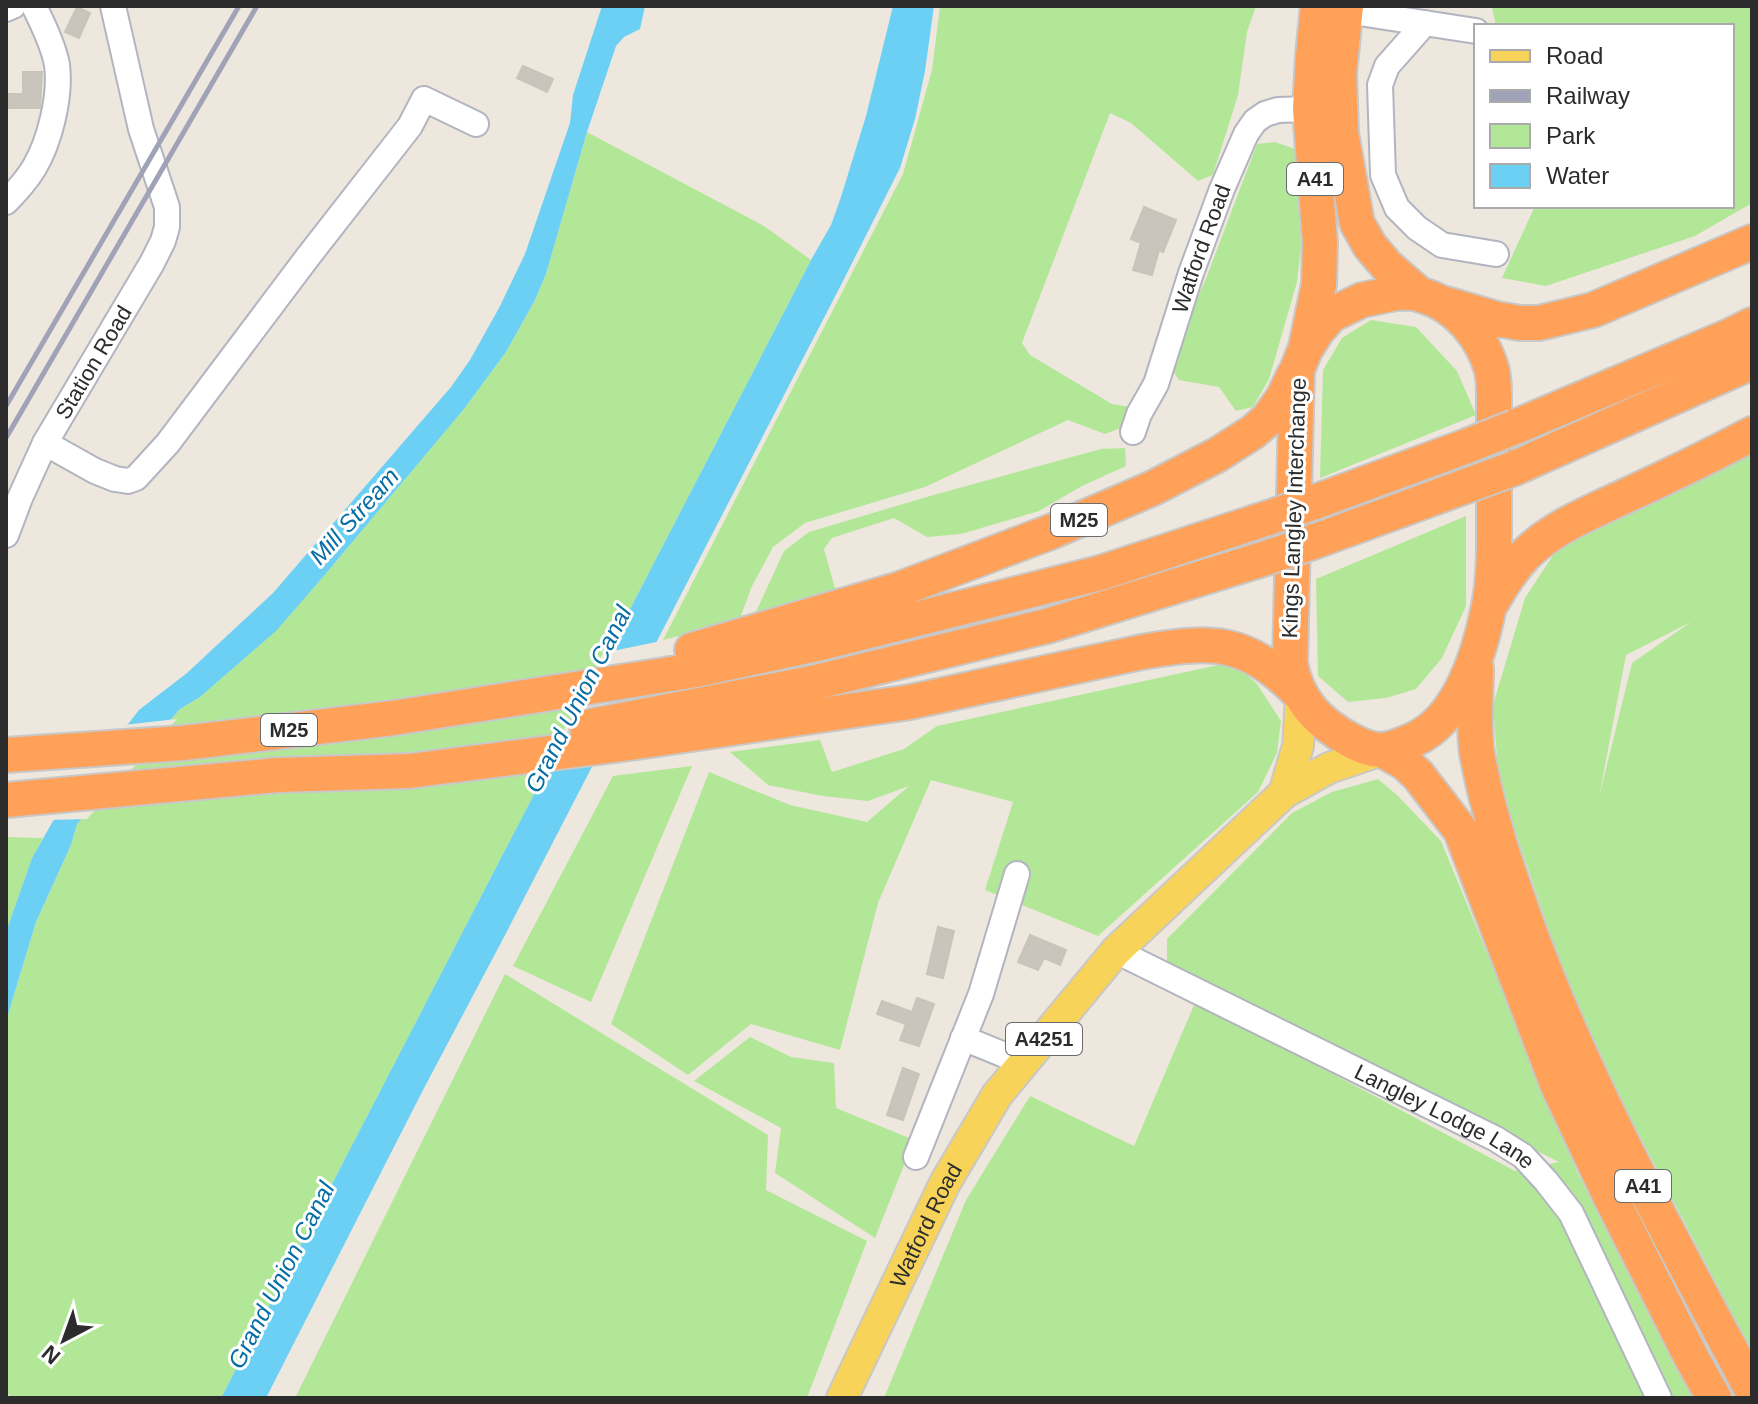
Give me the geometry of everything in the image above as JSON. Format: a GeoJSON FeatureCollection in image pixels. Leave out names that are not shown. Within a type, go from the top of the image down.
{"type":"FeatureCollection","features":[{"type":"Feature","properties":{"kind":"highway","name":"A41"},"geometry":{"type":"LineString","coordinates":[[1301,360],[1319,284],[1320,243],[1310,109],[1313,56],[1337,8]]}},
{"type":"Feature","properties":{"kind":"highway","name":"A41"},"geometry":{"type":"LineString","coordinates":[[1337,8],[1341,133],[1357,223],[1370,246],[1387,266],[1430,298]]}},
{"type":"Feature","properties":{"kind":"highway"},"geometry":{"type":"LineString","coordinates":[[1430,298],[1497,319],[1539,323],[1593,310],[1752,242]]}},
{"type":"Feature","properties":{"kind":"highway","name":"Kings Langley Interchange"},"geometry":{"type":"LineString","coordinates":[[1300,696],[1290,663],[1301,360],[1317,331],[1331,315],[1347,307],[1362,300],[1396,293],[1430,298]]}},
{"type":"Feature","properties":{"kind":"highway"},"geometry":{"type":"LineString","coordinates":[[1300,696],[1319,719],[1337,733],[1381,751],[1423,736],[1439,722],[1455,701],[1476,656],[1489,609],[1494,549],[1492,372],[1482,345],[1469,327],[1430,298]]}},
{"type":"Feature","properties":{"kind":"highway","name":"M25"},"geometry":{"type":"LineString","coordinates":[[6,755],[183,743],[393,718],[569,689],[680,654],[1100,573],[1312,503],[1467,446],[1752,325]]}},
{"type":"Feature","properties":{"kind":"highway","name":"M25"},"geometry":{"type":"LineString","coordinates":[[819,628],[900,589],[1053,531],[1153,488],[1217,455],[1268,419],[1283,398],[1301,360]]}},
{"type":"Feature","properties":{"kind":"highway","name":"M25"},"geometry":{"type":"LineString","coordinates":[[278,775],[596,726],[812,683],[1047,626],[1266,558],[1515,468],[1752,362]]}},
{"type":"Feature","properties":{"kind":"highway"},"geometry":{"type":"LineString","coordinates":[[1489,609],[1505,579],[1524,555],[1547,537],[1752,434]]}},
{"type":"Feature","properties":{"kind":"highway","name":"M25"},"geometry":{"type":"LineString","coordinates":[[6,800],[278,775],[409,771],[630,743],[910,702],[1179,646],[1209,644],[1254,657],[1283,677],[1300,696]]}},
{"type":"Feature","properties":{"kind":"highway","name":"A41"},"geometry":{"type":"LineString","coordinates":[[1476,656],[1477,751],[1491,814],[1546,977],[1631,1164],[1752,1390]]}},
{"type":"Feature","properties":{"kind":"highway","name":"A41"},"geometry":{"type":"LineString","coordinates":[[1381,751],[1405,763],[1418,775],[1461,831],[1558,1086],[1630,1236],[1714,1398]]}},
{"type":"Feature","properties":{"kind":"main road"},"geometry":{"type":"LineString","coordinates":[[1284,793],[1298,746],[1300,696]]}},
{"type":"Feature","properties":{"kind":"main road","name":"Watford Road"},"geometry":{"type":"LineString","coordinates":[[842,1398],[945,1183],[997,1095],[1116,951],[1284,793],[1329,768],[1381,751]]}},
{"type":"Feature","properties":{"kind":"street"},"geometry":{"type":"LineString","coordinates":[[6,9],[13,6]]}},
{"type":"Feature","properties":{"kind":"street"},"geometry":{"type":"LineString","coordinates":[[6,202],[35,166],[47,138],[59,84],[56,61],[34,6]]}},
{"type":"Feature","properties":{"kind":"street","name":"Station Road"},"geometry":{"type":"LineString","coordinates":[[6,535],[45,443],[152,263],[167,227],[167,207],[141,129],[113,6]]}},
{"type":"Feature","properties":{"kind":"street"},"geometry":{"type":"LineString","coordinates":[[1337,8],[1474,31]]}},
{"type":"Feature","properties":{"kind":"street"},"geometry":{"type":"LineString","coordinates":[[1425,23],[1387,66],[1380,85],[1383,175],[1397,208],[1417,228],[1442,245],[1496,254]]}},
{"type":"Feature","properties":{"kind":"street"},"geometry":{"type":"LineString","coordinates":[[45,443],[115,479],[128,481],[136,478],[168,443],[410,126],[424,99],[476,124]]}},
{"type":"Feature","properties":{"kind":"street"},"geometry":{"type":"LineString","coordinates":[[1310,109],[1341,133]]}},
{"type":"Feature","properties":{"kind":"street","name":"Watford Road"},"geometry":{"type":"LineString","coordinates":[[1133,432],[1156,384],[1191,273],[1246,134],[1255,121],[1265,114],[1278,110],[1310,109]]}},
{"type":"Feature","properties":{"kind":"street","name":"Watford Road"},"geometry":{"type":"LineString","coordinates":[[916,1157],[981,994],[1017,874]]}},
{"type":"Feature","properties":{"kind":"street","name":"Langley Lodge Lane"},"geometry":{"type":"LineString","coordinates":[[1116,951],[1496,1139],[1523,1156],[1571,1213],[1659,1398]]}},
{"type":"Feature","properties":{"kind":"street"},"geometry":{"type":"LineString","coordinates":[[963,1038],[1024,1063]]}},
{"type":"Feature","properties":{"kind":"green space"},"geometry":{"type":"Polygon","coordinates":[[[940,6],[1256,6],[1247,32],[1238,95],[1213,175],[1198,181],[1131,123],[1110,113],[1022,343],[1030,355],[1112,404],[1136,408],[1128,425],[1105,434],[1068,420],[925,487],[805,523],[773,547],[752,586],[739,621],[663,640],[903,174],[932,70],[940,6]]]}},
{"type":"Feature","properties":{"kind":"green space"},"geometry":{"type":"Polygon","coordinates":[[[1471,6],[1752,6],[1752,203],[1695,236],[1546,286],[1502,278],[1534,208],[1734,208],[1734,24],[1496,24],[1492,8],[1471,6]]]}},
{"type":"Feature","properties":{"kind":"green space"},"geometry":{"type":"Polygon","coordinates":[[[587,132],[764,226],[811,260],[221,1398],[17,1398],[6,1394],[6,1021],[36,922],[71,845],[77,824],[180,709],[200,697],[276,630],[464,409],[506,352],[535,300],[546,274],[587,132]]]}},
{"type":"Feature","properties":{"kind":"green space"},"geometry":{"type":"Polygon","coordinates":[[[1275,142],[1295,149],[1301,247],[1297,282],[1269,379],[1253,407],[1236,411],[1219,387],[1179,380],[1169,365],[1257,144],[1275,142]]]}},
{"type":"Feature","properties":{"kind":"green space"},"geometry":{"type":"Polygon","coordinates":[[[1371,320],[1416,327],[1457,371],[1476,415],[1320,478],[1323,370],[1342,338],[1371,320]]]}},
{"type":"Feature","properties":{"kind":"green space"},"geometry":{"type":"Polygon","coordinates":[[[1125,448],[1126,466],[1082,486],[1039,511],[961,534],[927,537],[894,518],[832,538],[824,549],[836,592],[754,616],[784,551],[809,532],[1101,449],[1125,448]]]}},
{"type":"Feature","properties":{"kind":"green space"},"geometry":{"type":"Polygon","coordinates":[[[1752,450],[1752,1352],[1579,1019],[1499,783],[1493,705],[1525,598],[1563,540],[1638,510],[1752,450]],[[1691,622],[1626,655],[1599,797],[1632,663],[1691,622]]]}},
{"type":"Feature","properties":{"kind":"green space"},"geometry":{"type":"Polygon","coordinates":[[[1466,516],[1466,606],[1442,658],[1416,689],[1386,698],[1348,702],[1318,676],[1316,579],[1466,516]]]}},
{"type":"Feature","properties":{"kind":"green space"},"geometry":{"type":"Polygon","coordinates":[[[1232,662],[1257,684],[1281,721],[1277,753],[1258,792],[1098,936],[985,890],[1013,802],[931,780],[878,903],[840,1050],[751,1024],[688,1075],[611,1024],[709,772],[790,805],[867,822],[909,786],[868,801],[823,796],[768,785],[730,752],[820,740],[832,772],[904,749],[937,726],[1232,662]]]}},
{"type":"Feature","properties":{"kind":"green space"},"geometry":{"type":"Polygon","coordinates":[[[692,766],[591,1002],[513,966],[613,776],[692,766]]]}},
{"type":"Feature","properties":{"kind":"green space"},"geometry":{"type":"Polygon","coordinates":[[[1378,779],[1441,841],[1578,1174],[1697,1398],[884,1398],[966,1200],[1030,1096],[1134,1146],[1194,1005],[1273,1042],[1515,1171],[1559,1162],[1167,967],[1167,939],[1292,813],[1332,792],[1378,779]]]}},
{"type":"Feature","properties":{"kind":"green space"},"geometry":{"type":"Polygon","coordinates":[[[6,837],[43,838],[32,858],[6,932],[6,837]]]}},
{"type":"Feature","properties":{"kind":"green space"},"geometry":{"type":"Polygon","coordinates":[[[505,974],[768,1135],[766,1190],[867,1241],[807,1398],[295,1398],[505,974]]]}},
{"type":"Feature","properties":{"kind":"green space"},"geometry":{"type":"Polygon","coordinates":[[[750,1037],[791,1057],[834,1063],[836,1108],[914,1140],[875,1238],[775,1173],[781,1128],[694,1081],[750,1037]]]}},
{"type":"Feature","properties":{"kind":"water","name":"Mill Stream"},"geometry":{"type":"Polygon","coordinates":[[[602,6],[645,6],[640,29],[624,37],[616,46],[587,132],[546,274],[506,352],[464,409],[276,631],[200,697],[180,709],[77,824],[71,845],[36,922],[6,1021],[6,932],[32,858],[53,821],[139,710],[187,673],[273,593],[451,387],[470,360],[525,254],[570,123],[573,95],[602,6]]]}},
{"type":"Feature","properties":{"kind":"water"},"geometry":{"type":"Polygon","coordinates":[[[893,6],[934,6],[915,119],[900,168],[266,1398],[221,1398],[831,225],[866,116],[893,6]]]}},
{"type":"Feature","properties":{"kind":"pier"},"geometry":{"type":"Polygon","coordinates":[[[661,641],[598,764],[542,773],[603,653],[661,641]]]}},
{"type":"Feature","properties":{"kind":"pier"},"geometry":{"type":"Polygon","coordinates":[[[177,719],[87,819],[49,820],[123,725],[177,719]]]}},
{"type":"Feature","properties":{"kind":"building"},"geometry":{"type":"Polygon","coordinates":[[[77,7],[90,13],[79,38],[65,32],[77,7]]]}},
{"type":"Feature","properties":{"kind":"building"},"geometry":{"type":"Polygon","coordinates":[[[523,66],[553,79],[547,92],[517,78],[523,66]]]}},
{"type":"Feature","properties":{"kind":"building"},"geometry":{"type":"Polygon","coordinates":[[[23,72],[42,72],[40,108],[9,108],[9,94],[23,94],[23,72]]]}},
{"type":"Feature","properties":{"kind":"building"},"geometry":{"type":"Polygon","coordinates":[[[1144,207],[1176,220],[1163,252],[1159,250],[1152,275],[1133,270],[1141,243],[1131,239],[1144,207]]]}},
{"type":"Feature","properties":{"kind":"building"},"geometry":{"type":"Polygon","coordinates":[[[938,927],[954,931],[943,978],[927,974],[938,927]]]}},
{"type":"Feature","properties":{"kind":"building"},"geometry":{"type":"Polygon","coordinates":[[[1030,935],[1066,950],[1060,965],[1044,958],[1038,970],[1018,962],[1030,935]]]}},
{"type":"Feature","properties":{"kind":"building"},"geometry":{"type":"Polygon","coordinates":[[[917,998],[934,1004],[919,1046],[900,1040],[906,1024],[877,1014],[882,1001],[912,1012],[917,998]]]}},
{"type":"Feature","properties":{"kind":"building"},"geometry":{"type":"Polygon","coordinates":[[[903,1068],[919,1074],[903,1120],[887,1115],[903,1068]]]}},
{"type":"Feature","properties":{"kind":"railway"},"geometry":{"type":"LineString","coordinates":[[6,406],[239,6]]}},
{"type":"Feature","properties":{"kind":"railway"},"geometry":{"type":"LineString","coordinates":[[6,438],[257,6]]}},
{"type":"Feature","properties":{"kind":"water label","name":"Grand Union Canal"},"geometry":{"type":"Point","coordinates":[578,699]}},
{"type":"Feature","properties":{"kind":"water label","name":"Grand Union Canal"},"geometry":{"type":"Point","coordinates":[281,1275]}}]}
